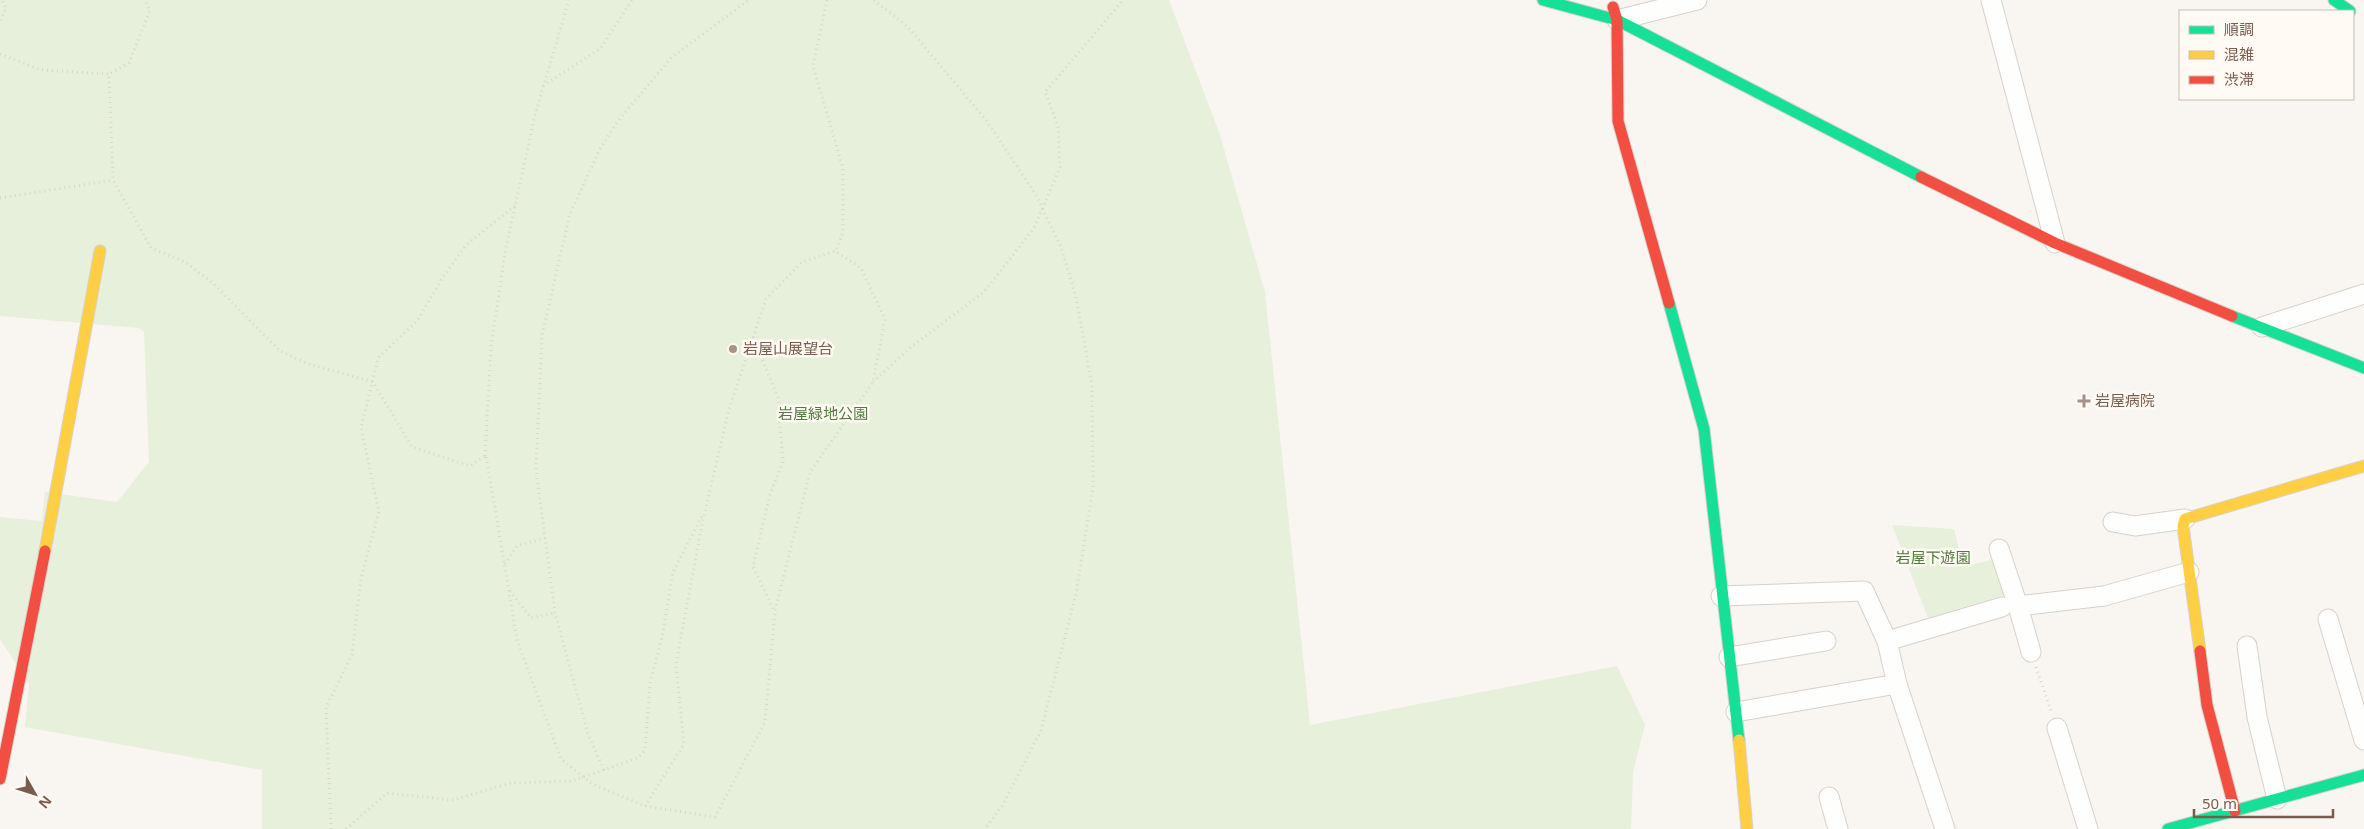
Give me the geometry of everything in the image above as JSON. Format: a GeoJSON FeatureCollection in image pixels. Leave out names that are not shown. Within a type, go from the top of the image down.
{"type":"FeatureCollection","features":[{"type":"Feature","properties":{"kind":"main road"},"geometry":{"type":"LineString","coordinates":[[1543,0],[1617,20],[1884,159],[2055,243],[2196,302],[2364,368]]}},
{"type":"Feature","properties":{"kind":"main road"},"geometry":{"type":"LineString","coordinates":[[1611,0],[1617,20],[1618,121],[1704,429],[1721,596],[1736,712],[1747,829]]}},
{"type":"Feature","properties":{"kind":"main road"},"geometry":{"type":"LineString","coordinates":[[2334,0],[2348,10]]}},
{"type":"Feature","properties":{"kind":"main road"},"geometry":{"type":"LineString","coordinates":[[0,779],[54,508],[100,251]]}},
{"type":"Feature","properties":{"kind":"main road"},"geometry":{"type":"LineString","coordinates":[[2235,810],[2207,705],[2182,526],[2185,520],[2364,466]]}},
{"type":"Feature","properties":{"kind":"main road"},"geometry":{"type":"LineString","coordinates":[[2168,829],[2364,775]]}},
{"type":"Feature","properties":{"kind":"street"},"geometry":{"type":"LineString","coordinates":[[1617,20],[1697,0]]}},
{"type":"Feature","properties":{"kind":"street"},"geometry":{"type":"LineString","coordinates":[[1991,0],[2055,243]]}},
{"type":"Feature","properties":{"kind":"street"},"geometry":{"type":"LineString","coordinates":[[2262,327],[2364,294]]}},
{"type":"Feature","properties":{"kind":"street"},"geometry":{"type":"LineString","coordinates":[[2113,522],[2135,526],[2185,520]]}},
{"type":"Feature","properties":{"kind":"street"},"geometry":{"type":"LineString","coordinates":[[1999,549],[2010,606],[2031,652]]}},
{"type":"Feature","properties":{"kind":"street"},"geometry":{"type":"LineString","coordinates":[[1887,641],[2010,606],[2104,596],[2189,572]]}},
{"type":"Feature","properties":{"kind":"street"},"geometry":{"type":"LineString","coordinates":[[1721,596],[1864,591],[1887,641],[1897,684],[1945,829]]}},
{"type":"Feature","properties":{"kind":"street"},"geometry":{"type":"LineString","coordinates":[[2328,619],[2364,740]]}},
{"type":"Feature","properties":{"kind":"street"},"geometry":{"type":"LineString","coordinates":[[1729,657],[1826,641]]}},
{"type":"Feature","properties":{"kind":"street"},"geometry":{"type":"LineString","coordinates":[[2247,646],[2257,717],[2277,799]]}},
{"type":"Feature","properties":{"kind":"street"},"geometry":{"type":"LineString","coordinates":[[1736,712],[1897,684]]}},
{"type":"Feature","properties":{"kind":"street"},"geometry":{"type":"LineString","coordinates":[[2056,728],[2088,829]]}},
{"type":"Feature","properties":{"kind":"street"},"geometry":{"type":"LineString","coordinates":[[1829,797],[1838,829]]}},
{"type":"Feature","properties":{"kind":"path"},"geometry":{"type":"LineString","coordinates":[[0,20],[6,9],[2,0]]}},
{"type":"Feature","properties":{"kind":"path"},"geometry":{"type":"LineString","coordinates":[[111,73],[129,63],[150,10],[144,0]]}},
{"type":"Feature","properties":{"kind":"path"},"geometry":{"type":"LineString","coordinates":[[569,0],[542,86],[506,247],[491,346],[486,456],[518,640],[560,759],[592,784],[644,806],[715,817],[765,722],[774,610],[810,472],[872,382],[911,347],[984,292],[1034,228],[1060,167],[1058,126],[1045,92],[1122,0]]}},
{"type":"Feature","properties":{"kind":"path"},"geometry":{"type":"LineString","coordinates":[[542,86],[601,48],[632,0]]}},
{"type":"Feature","properties":{"kind":"path"},"geometry":{"type":"LineString","coordinates":[[604,770],[588,734],[555,613],[536,470],[542,335],[570,214],[600,149],[623,115],[672,57],[748,0]]}},
{"type":"Feature","properties":{"kind":"path"},"geometry":{"type":"LineString","coordinates":[[644,806],[684,744],[676,664],[706,507],[729,409],[766,299],[802,262],[835,251],[843,233],[843,168],[814,66],[827,0]]}},
{"type":"Feature","properties":{"kind":"path"},"geometry":{"type":"LineString","coordinates":[[874,0],[908,27],[986,120],[1043,209],[1061,247],[1076,297],[1092,385],[1092,488],[1076,594],[1041,730],[1002,806],[985,829]]}},
{"type":"Feature","properties":{"kind":"path"},"geometry":{"type":"LineString","coordinates":[[0,54],[41,70],[109,74],[112,180],[151,248],[185,262],[214,284],[280,351],[308,364],[373,382],[412,447],[470,466],[486,456]]}},
{"type":"Feature","properties":{"kind":"path"},"geometry":{"type":"LineString","coordinates":[[0,198],[112,180]]}},
{"type":"Feature","properties":{"kind":"path"},"geometry":{"type":"LineString","coordinates":[[331,829],[326,707],[352,654],[361,578],[379,512],[361,428],[378,358],[417,321],[443,277],[466,245],[516,205]]}},
{"type":"Feature","properties":{"kind":"path"},"geometry":{"type":"LineString","coordinates":[[835,251],[861,268],[885,319],[872,382]]}},
{"type":"Feature","properties":{"kind":"path"},"geometry":{"type":"LineString","coordinates":[[753,337],[778,398],[783,462],[770,494],[753,567],[774,610]]}},
{"type":"Feature","properties":{"kind":"path"},"geometry":{"type":"LineString","coordinates":[[470,470],[486,456]]}},
{"type":"Feature","properties":{"kind":"path"},"geometry":{"type":"LineString","coordinates":[[346,829],[387,793],[452,800],[511,783],[572,781],[638,758],[645,750],[650,683],[662,637],[673,572],[706,507]]}},
{"type":"Feature","properties":{"kind":"path"},"geometry":{"type":"LineString","coordinates":[[505,565],[517,546],[545,538]]}},
{"type":"Feature","properties":{"kind":"path"},"geometry":{"type":"LineString","coordinates":[[509,589],[531,618],[555,613]]}},
{"type":"Feature","properties":{"kind":"path"},"geometry":{"type":"LineString","coordinates":[[2031,652],[2056,728]]}},
{"type":"Feature","properties":{"kind":"green space","name":"岩屋緑地公園"},"geometry":{"type":"Polygon","coordinates":[[[0,0],[1169,0],[1220,135],[1265,292],[1310,725],[1617,666],[1645,725],[1633,772],[1631,829],[262,829],[262,770],[25,727],[29,684],[0,639],[0,517],[42,521],[45,492],[117,502],[149,462],[144,332],[139,328],[0,316],[0,0]]]}},
{"type":"Feature","properties":{"kind":"green space","name":"岩屋下遊園"},"geometry":{"type":"Polygon","coordinates":[[[1892,525],[1954,529],[1963,567],[1998,558],[2009,594],[1928,618],[1892,525]]]}},
{"type":"Feature","properties":{"kind":"traffic: fast"},"geometry":{"type":"LineString","coordinates":[[1543,0],[1617,20],[1921,177]]}},
{"type":"Feature","properties":{"kind":"traffic: fast"},"geometry":{"type":"LineString","coordinates":[[2334,0],[2349,10]]}},
{"type":"Feature","properties":{"kind":"traffic: fast"},"geometry":{"type":"LineString","coordinates":[[1669,303],[1704,429],[1739,740]]}},
{"type":"Feature","properties":{"kind":"traffic: fast"},"geometry":{"type":"LineString","coordinates":[[2232,316],[2364,368]]}},
{"type":"Feature","properties":{"kind":"traffic: fast"},"geometry":{"type":"LineString","coordinates":[[2168,829],[2364,775]]}},
{"type":"Feature","properties":{"kind":"traffic: slow"},"geometry":{"type":"LineString","coordinates":[[45,551],[100,251]]}},
{"type":"Feature","properties":{"kind":"traffic: slow"},"geometry":{"type":"LineString","coordinates":[[2200,651],[2183,526],[2185,519],[2364,466]]}},
{"type":"Feature","properties":{"kind":"traffic: slow"},"geometry":{"type":"LineString","coordinates":[[1739,740],[1747,829]]}},
{"type":"Feature","properties":{"kind":"traffic: jam"},"geometry":{"type":"LineString","coordinates":[[1613,7],[1617,20],[1618,121],[1669,303]]}},
{"type":"Feature","properties":{"kind":"traffic: jam"},"geometry":{"type":"LineString","coordinates":[[1921,177],[2055,243],[2232,316]]}},
{"type":"Feature","properties":{"kind":"traffic: jam"},"geometry":{"type":"LineString","coordinates":[[0,779],[45,551]]}},
{"type":"Feature","properties":{"kind":"traffic: jam"},"geometry":{"type":"LineString","coordinates":[[2200,651],[2207,705],[2235,811]]}},
{"type":"Feature","properties":{"kind":"place","name":"岩屋山展望台"},"geometry":{"type":"Point","coordinates":[733,349]}},
{"type":"Feature","properties":{"kind":"place","name":"岩屋病院"},"geometry":{"type":"Point","coordinates":[2084,401]}}]}
